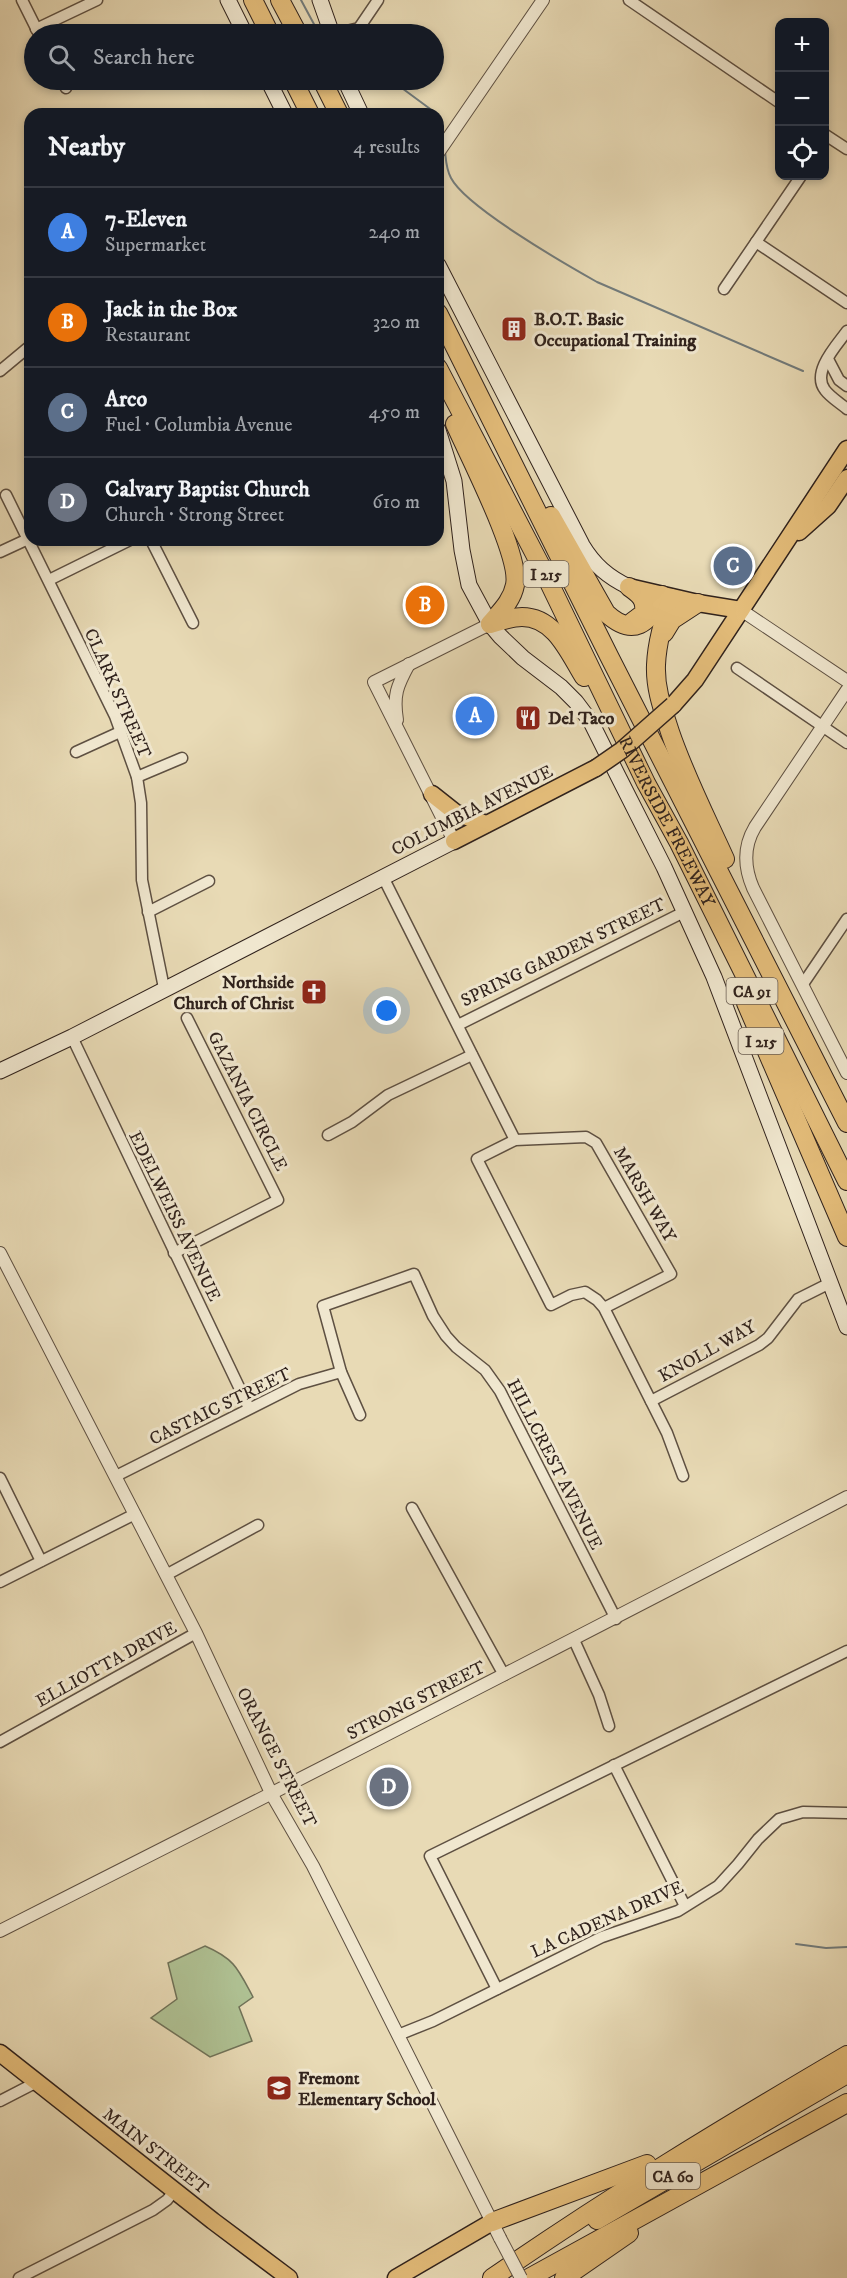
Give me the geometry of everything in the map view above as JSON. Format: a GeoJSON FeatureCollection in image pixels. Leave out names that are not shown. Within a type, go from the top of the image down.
{"type":"FeatureCollection","features":[{"type":"Feature","properties":{"kind":"highway"},"geometry":{"type":"LineString","coordinates":[[253,0],[265,24]]}},
{"type":"Feature","properties":{"kind":"highway"},"geometry":{"type":"LineString","coordinates":[[280,0],[293,24]]}},
{"type":"Feature","properties":{"kind":"highway"},"geometry":{"type":"LineString","coordinates":[[298,90],[307,108]]}},
{"type":"Feature","properties":{"kind":"highway"},"geometry":{"type":"LineString","coordinates":[[327,90],[336,108]]}},
{"type":"Feature","properties":{"kind":"highway","name":"RIVERSIDE FREEWAY"},"geometry":{"type":"LineString","coordinates":[[444,325],[847,1123]]}},
{"type":"Feature","properties":{"kind":"highway","name":"RIVERSIDE FREEWAY"},"geometry":{"type":"LineString","coordinates":[[444,379],[543,568],[646,783],[679,843],[847,1181]]}},
{"type":"Feature","properties":{"kind":"highway"},"geometry":{"type":"LineString","coordinates":[[444,401],[507,540],[516,570],[516,584],[512,597],[490,624]]}},
{"type":"Feature","properties":{"kind":"highway"},"geometry":{"type":"LineString","coordinates":[[514,467],[544,503],[606,613],[621,624],[638,626],[646,622],[667,596]]}},
{"type":"Feature","properties":{"kind":"highway"},"geometry":{"type":"LineString","coordinates":[[621,624],[632,622],[644,613],[644,600],[628,587]]}},
{"type":"Feature","properties":{"kind":"highway"},"geometry":{"type":"LineString","coordinates":[[667,596],[656,667],[658,698],[682,767],[738,888],[752,937]]}},
{"type":"Feature","properties":{"kind":"highway"},"geometry":{"type":"LineString","coordinates":[[658,645],[672,620],[698,603]]}},
{"type":"Feature","properties":{"kind":"highway"},"geometry":{"type":"LineString","coordinates":[[490,624],[520,617],[532,618],[542,621],[553,630],[585,680],[630,765],[646,783]]}},
{"type":"Feature","properties":{"kind":"highway","name":"I 215"},"geometry":{"type":"LineString","coordinates":[[679,843],[763,1045],[847,1237]]}},
{"type":"Feature","properties":{"kind":"highway"},"geometry":{"type":"LineString","coordinates":[[826,1139],[847,1189]]}},
{"type":"Feature","properties":{"kind":"highway"},"geometry":{"type":"LineString","coordinates":[[492,2278],[584,2215],[727,2125],[847,2055]]}},
{"type":"Feature","properties":{"kind":"highway","name":"CA 60"},"geometry":{"type":"LineString","coordinates":[[498,2278],[847,2074]]}},
{"type":"Feature","properties":{"kind":"highway","name":"CA 60"},"geometry":{"type":"LineString","coordinates":[[529,2278],[847,2103]]}},
{"type":"Feature","properties":{"kind":"highway"},"geometry":{"type":"LineString","coordinates":[[791,2134],[847,2110]]}},
{"type":"Feature","properties":{"kind":"highway"},"geometry":{"type":"LineString","coordinates":[[496,2230],[668,2156],[727,2125]]}},
{"type":"Feature","properties":{"kind":"highway"},"geometry":{"type":"LineString","coordinates":[[564,2278],[733,2165]]}},
{"type":"Feature","properties":{"kind":"main road"},"geometry":{"type":"LineString","coordinates":[[228,0],[240,24]]}},
{"type":"Feature","properties":{"kind":"main road"},"geometry":{"type":"LineString","coordinates":[[320,0],[329,24]]}},
{"type":"Feature","properties":{"kind":"main road"},"geometry":{"type":"LineString","coordinates":[[273,90],[282,108]]}},
{"type":"Feature","properties":{"kind":"main road"},"geometry":{"type":"LineString","coordinates":[[350,90],[358,108]]}},
{"type":"Feature","properties":{"kind":"main road"},"geometry":{"type":"LineString","coordinates":[[444,277],[582,545],[600,569],[628,587],[741,610]]}},
{"type":"Feature","properties":{"kind":"main road"},"geometry":{"type":"LineString","coordinates":[[444,449],[454,481],[462,550],[469,585],[490,624],[518,654],[561,687],[591,722],[664,867],[714,977],[740,1040],[847,1327]]}},
{"type":"Feature","properties":{"kind":"main road","name":"COLUMBIA AVENUE"},"geometry":{"type":"LineString","coordinates":[[0,1071],[72,1038],[164,988],[596,768],[631,743],[673,705],[695,680],[847,449]]}},
{"type":"Feature","properties":{"kind":"main road"},"geometry":{"type":"LineString","coordinates":[[786,541],[804,529],[828,506],[847,478]]}},
{"type":"Feature","properties":{"kind":"main road"},"geometry":{"type":"LineString","coordinates":[[432,794],[456,813],[486,824]]}},
{"type":"Feature","properties":{"kind":"main road","name":"MAIN STREET"},"geometry":{"type":"LineString","coordinates":[[0,2053],[35,2083],[286,2277]]}},
{"type":"Feature","properties":{"kind":"main road"},"geometry":{"type":"LineString","coordinates":[[396,2278],[496,2230]]}},
{"type":"Feature","properties":{"kind":"street"},"geometry":{"type":"LineString","coordinates":[[22,0],[34,24]]}},
{"type":"Feature","properties":{"kind":"street"},"geometry":{"type":"LineString","coordinates":[[53,24],[97,0]]}},
{"type":"Feature","properties":{"kind":"street"},"geometry":{"type":"LineString","coordinates":[[362,24],[378,0]]}},
{"type":"Feature","properties":{"kind":"street"},"geometry":{"type":"LineString","coordinates":[[444,144],[543,0]]}},
{"type":"Feature","properties":{"kind":"street"},"geometry":{"type":"LineString","coordinates":[[629,0],[775,100]]}},
{"type":"Feature","properties":{"kind":"street"},"geometry":{"type":"LineString","coordinates":[[829,139],[847,150]]}},
{"type":"Feature","properties":{"kind":"street"},"geometry":{"type":"LineString","coordinates":[[724,289],[798,180]]}},
{"type":"Feature","properties":{"kind":"street"},"geometry":{"type":"LineString","coordinates":[[756,242],[847,303]]}},
{"type":"Feature","properties":{"kind":"street"},"geometry":{"type":"LineString","coordinates":[[847,331],[828,359],[821,378],[825,390],[847,409]]}},
{"type":"Feature","properties":{"kind":"street"},"geometry":{"type":"LineString","coordinates":[[0,371],[24,351]]}},
{"type":"Feature","properties":{"kind":"street"},"geometry":{"type":"LineString","coordinates":[[828,359],[839,380],[847,386]]}},
{"type":"Feature","properties":{"kind":"street","name":"CLARK STREET"},"geometry":{"type":"LineString","coordinates":[[6,495],[24,531]]}},
{"type":"Feature","properties":{"kind":"street"},"geometry":{"type":"LineString","coordinates":[[0,552],[24,541]]}},
{"type":"Feature","properties":{"kind":"street","name":"CLARK STREET"},"geometry":{"type":"LineString","coordinates":[[32,546],[115,716],[137,777],[141,803],[142,880],[164,988]]}},
{"type":"Feature","properties":{"kind":"street"},"geometry":{"type":"LineString","coordinates":[[49,580],[118,546]]}},
{"type":"Feature","properties":{"kind":"street"},"geometry":{"type":"LineString","coordinates":[[154,546],[193,622]]}},
{"type":"Feature","properties":{"kind":"street"},"geometry":{"type":"LineString","coordinates":[[741,610],[847,681]]}},
{"type":"Feature","properties":{"kind":"street"},"geometry":{"type":"LineString","coordinates":[[454,841],[374,682],[490,624]]}},
{"type":"Feature","properties":{"kind":"street"},"geometry":{"type":"LineString","coordinates":[[398,727],[394,700],[409,664]]}},
{"type":"Feature","properties":{"kind":"street"},"geometry":{"type":"LineString","coordinates":[[737,668],[847,743]]}},
{"type":"Feature","properties":{"kind":"street"},"geometry":{"type":"LineString","coordinates":[[847,690],[755,827],[748,842],[746,855],[748,875],[847,1073]]}},
{"type":"Feature","properties":{"kind":"street"},"geometry":{"type":"LineString","coordinates":[[76,752],[120,732]]}},
{"type":"Feature","properties":{"kind":"street"},"geometry":{"type":"LineString","coordinates":[[137,777],[182,758]]}},
{"type":"Feature","properties":{"kind":"street"},"geometry":{"type":"LineString","coordinates":[[383,878],[515,1140]]}},
{"type":"Feature","properties":{"kind":"street"},"geometry":{"type":"LineString","coordinates":[[148,912],[209,881]]}},
{"type":"Feature","properties":{"kind":"street","name":"SPRING GARDEN STREET"},"geometry":{"type":"LineString","coordinates":[[458,1024],[684,912]]}},
{"type":"Feature","properties":{"kind":"street"},"geometry":{"type":"LineString","coordinates":[[803,984],[847,919]]}},
{"type":"Feature","properties":{"kind":"street","name":"GAZANIA CIRCLE"},"geometry":{"type":"LineString","coordinates":[[174,1253],[278,1200],[187,1018]]}},
{"type":"Feature","properties":{"kind":"street","name":"EDELWEISS AVENUE"},"geometry":{"type":"LineString","coordinates":[[72,1038],[249,1408]]}},
{"type":"Feature","properties":{"kind":"street"},"geometry":{"type":"LineString","coordinates":[[328,1135],[352,1122],[388,1095],[472,1054]]}},
{"type":"Feature","properties":{"kind":"street","name":"MARSH WAY"},"geometry":{"type":"LineString","coordinates":[[586,1137],[596,1143],[671,1274],[604,1308],[597,1299],[585,1292],[571,1295],[551,1305],[477,1159],[515,1140],[586,1137]]}},
{"type":"Feature","properties":{"kind":"street","name":"ORANGE STREET"},"geometry":{"type":"LineString","coordinates":[[0,1253],[196,1633],[272,1795],[313,1866],[521,2278]]}},
{"type":"Feature","properties":{"kind":"street","name":"HILLCREST AVENUE"},"geometry":{"type":"LineString","coordinates":[[341,1372],[323,1306],[414,1274],[433,1316],[446,1336],[484,1370],[500,1391],[616,1619]]}},
{"type":"Feature","properties":{"kind":"street","name":"KNOLL WAY"},"geometry":{"type":"LineString","coordinates":[[651,1401],[759,1345],[768,1338],[798,1299],[831,1283]]}},
{"type":"Feature","properties":{"kind":"street"},"geometry":{"type":"LineString","coordinates":[[604,1308],[667,1433],[683,1476]]}},
{"type":"Feature","properties":{"kind":"street"},"geometry":{"type":"LineString","coordinates":[[341,1372],[360,1414]]}},
{"type":"Feature","properties":{"kind":"street","name":"CASTAIC STREET"},"geometry":{"type":"LineString","coordinates":[[116,1476],[299,1384],[341,1372]]}},
{"type":"Feature","properties":{"kind":"street"},"geometry":{"type":"LineString","coordinates":[[0,1478],[41,1561]]}},
{"type":"Feature","properties":{"kind":"street","name":"STRONG STREET"},"geometry":{"type":"LineString","coordinates":[[0,1931],[616,1619],[847,1497]]}},
{"type":"Feature","properties":{"kind":"street"},"geometry":{"type":"LineString","coordinates":[[412,1508],[504,1675]]}},
{"type":"Feature","properties":{"kind":"street"},"geometry":{"type":"LineString","coordinates":[[0,1581],[135,1514]]}},
{"type":"Feature","properties":{"kind":"street"},"geometry":{"type":"LineString","coordinates":[[166,1575],[258,1525]]}},
{"type":"Feature","properties":{"kind":"street","name":"ELLIOTTA DRIVE"},"geometry":{"type":"LineString","coordinates":[[0,1742],[196,1633]]}},
{"type":"Feature","properties":{"kind":"street"},"geometry":{"type":"LineString","coordinates":[[574,1640],[599,1695],[609,1726]]}},
{"type":"Feature","properties":{"kind":"street"},"geometry":{"type":"LineString","coordinates":[[497,1989],[430,1856],[847,1651]]}},
{"type":"Feature","properties":{"kind":"street"},"geometry":{"type":"LineString","coordinates":[[614,1766],[685,1906]]}},
{"type":"Feature","properties":{"kind":"street","name":"LA CADENA DRIVE"},"geometry":{"type":"LineString","coordinates":[[398,2035],[433,2021],[602,1937],[678,1911],[718,1886],[758,1839],[779,1819],[803,1812],[847,1813]]}},
{"type":"Feature","properties":{"kind":"street"},"geometry":{"type":"LineString","coordinates":[[0,2101],[35,2083]]}},
{"type":"Feature","properties":{"kind":"street"},"geometry":{"type":"LineString","coordinates":[[18,2278],[153,2210],[167,2200],[175,2190]]}},
{"type":"Feature","properties":{"kind":"green space"},"geometry":{"type":"Polygon","coordinates":[[[205,1946],[235,1966],[253,1997],[239,2007],[252,2041],[210,2057],[151,2018],[177,1999],[168,1963],[205,1946]]]}},
{"type":"Feature","properties":{"kind":"waterway"},"geometry":{"type":"LineString","coordinates":[[301,0],[314,24]]}},
{"type":"Feature","properties":{"kind":"waterway"},"geometry":{"type":"LineString","coordinates":[[405,90],[429,108]]}},
{"type":"Feature","properties":{"kind":"waterway"},"geometry":{"type":"LineString","coordinates":[[445,151],[449,175],[460,190],[495,219],[541,249],[597,282],[803,371]]}},
{"type":"Feature","properties":{"kind":"waterway"},"geometry":{"type":"LineString","coordinates":[[796,1944],[826,1948],[847,1947]]}},
{"type":"Feature","properties":{"kind":"place","name":"B.O.T. Basic Occupational Training"},"geometry":{"type":"Point","coordinates":[514,329]}},
{"type":"Feature","properties":{"kind":"place","name":"Arco"},"geometry":{"type":"Point","coordinates":[733,566]}},
{"type":"Feature","properties":{"kind":"place","name":"Jack in the Box"},"geometry":{"type":"Point","coordinates":[425,605]}},
{"type":"Feature","properties":{"kind":"place","name":"7-Eleven"},"geometry":{"type":"Point","coordinates":[475,716]}},
{"type":"Feature","properties":{"kind":"place","name":"Del Taco"},"geometry":{"type":"Point","coordinates":[528,718]}},
{"type":"Feature","properties":{"kind":"place","name":"Northside Church of Christ"},"geometry":{"type":"Point","coordinates":[314,992]}},
{"type":"Feature","properties":{"kind":"place","name":"Calvary Baptist Church"},"geometry":{"type":"Point","coordinates":[389,1787]}},
{"type":"Feature","properties":{"kind":"place","name":"Fremont Elementary School"},"geometry":{"type":"Point","coordinates":[279,2088]}}]}
